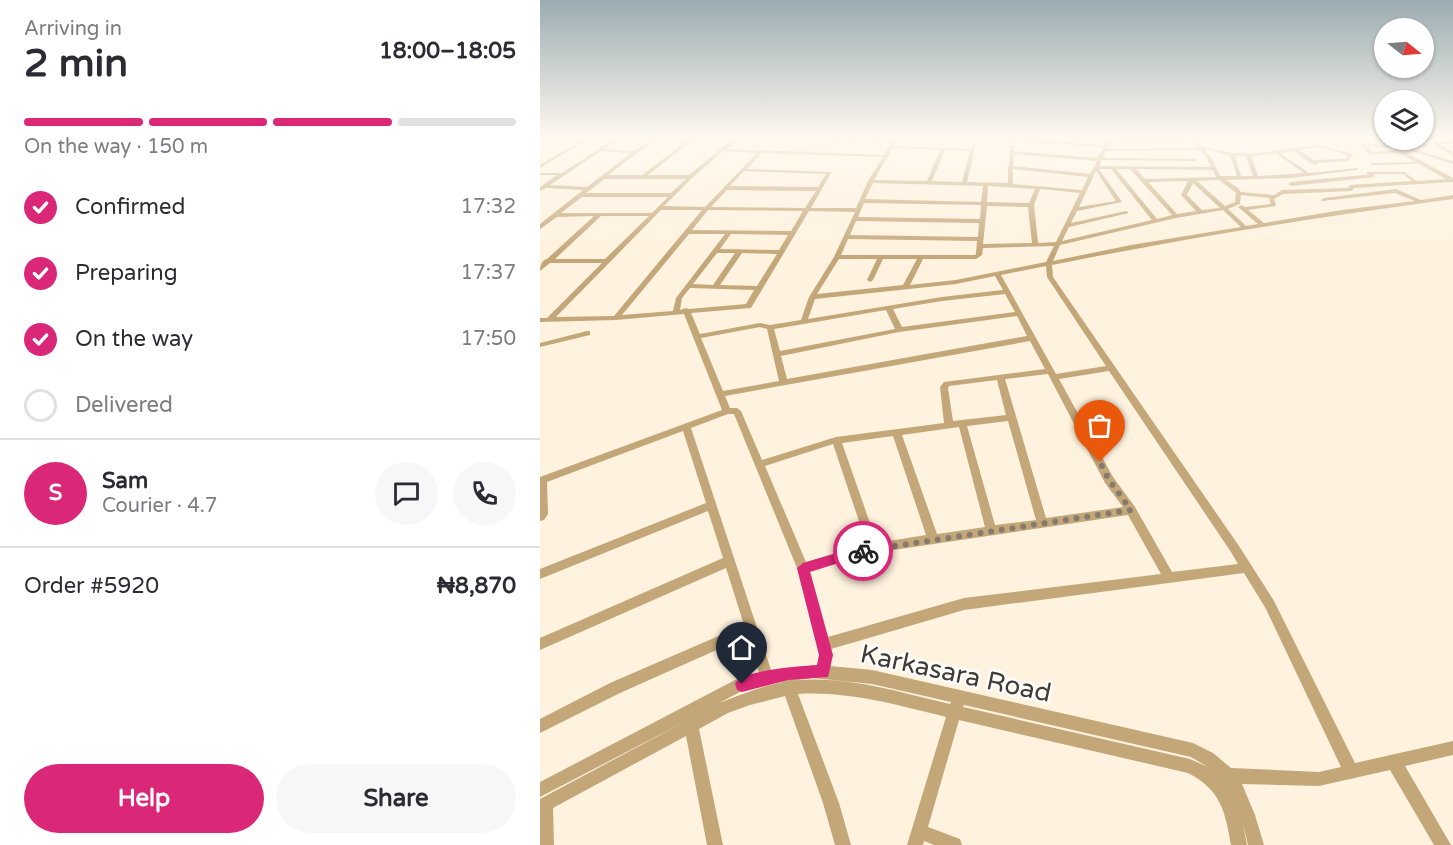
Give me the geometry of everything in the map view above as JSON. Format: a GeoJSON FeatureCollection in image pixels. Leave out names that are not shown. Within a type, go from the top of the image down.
{"type":"FeatureCollection","features":[{"type":"Feature","properties":{"kind":"street"},"geometry":{"type":"LineString","coordinates":[[542,188],[559,176]]}},
{"type":"Feature","properties":{"kind":"street"},"geometry":{"type":"LineString","coordinates":[[540,227],[605,177],[627,176]]}},
{"type":"Feature","properties":{"kind":"street"},"geometry":{"type":"LineString","coordinates":[[664,176],[690,177]]}},
{"type":"Feature","properties":{"kind":"street"},"geometry":{"type":"LineString","coordinates":[[616,318],[707,208],[738,176]]}},
{"type":"Feature","properties":{"kind":"street"},"geometry":{"type":"LineString","coordinates":[[540,320],[616,318],[676,310],[748,306],[828,176]]}},
{"type":"Feature","properties":{"kind":"street"},"geometry":{"type":"LineString","coordinates":[[804,321],[813,297],[837,257],[874,176]]}},
{"type":"Feature","properties":{"kind":"street"},"geometry":{"type":"LineString","coordinates":[[929,183],[932,176]]}},
{"type":"Feature","properties":{"kind":"street"},"geometry":{"type":"LineString","coordinates":[[964,183],[966,176]]}},
{"type":"Feature","properties":{"kind":"street"},"geometry":{"type":"LineString","coordinates":[[1010,176],[1010,185]]}},
{"type":"Feature","properties":{"kind":"street"},"geometry":{"type":"LineString","coordinates":[[1090,176],[1049,262],[1050,277],[1270,605],[1351,771]]}},
{"type":"Feature","properties":{"kind":"street"},"geometry":{"type":"LineString","coordinates":[[1101,176],[1134,226]]}},
{"type":"Feature","properties":{"kind":"street"},"geometry":{"type":"LineString","coordinates":[[1120,176],[1155,220]]}},
{"type":"Feature","properties":{"kind":"street"},"geometry":{"type":"LineString","coordinates":[[1140,176],[1176,216]]}},
{"type":"Feature","properties":{"kind":"street"},"geometry":{"type":"LineString","coordinates":[[1144,181],[1230,176]]}},
{"type":"Feature","properties":{"kind":"street"},"geometry":{"type":"LineString","coordinates":[[1282,176],[1300,191]]}},
{"type":"Feature","properties":{"kind":"street"},"geometry":{"type":"LineString","coordinates":[[1333,176],[1364,196]]}},
{"type":"Feature","properties":{"kind":"street"},"geometry":{"type":"LineString","coordinates":[[1291,184],[1358,176]]}},
{"type":"Feature","properties":{"kind":"street"},"geometry":{"type":"LineString","coordinates":[[1409,176],[1415,181]]}},
{"type":"Feature","properties":{"kind":"street"},"geometry":{"type":"LineString","coordinates":[[549,320],[690,177]]}},
{"type":"Feature","properties":{"kind":"street"},"geometry":{"type":"LineString","coordinates":[[1218,177],[1232,185],[1239,193],[1271,197],[1279,196],[1282,192],[1453,180]]}},
{"type":"Feature","properties":{"kind":"street"},"geometry":{"type":"LineString","coordinates":[[1192,179],[1244,228]]}},
{"type":"Feature","properties":{"kind":"street"},"geometry":{"type":"LineString","coordinates":[[1192,179],[1184,195],[1200,212]]}},
{"type":"Feature","properties":{"kind":"street"},"geometry":{"type":"LineString","coordinates":[[871,181],[1010,185],[1083,192]]}},
{"type":"Feature","properties":{"kind":"street"},"geometry":{"type":"LineString","coordinates":[[837,257],[976,257],[986,184]]}},
{"type":"Feature","properties":{"kind":"street"},"geometry":{"type":"LineString","coordinates":[[1300,184],[1342,212]]}},
{"type":"Feature","properties":{"kind":"street"},"geometry":{"type":"LineString","coordinates":[[542,188],[589,189]]}},
{"type":"Feature","properties":{"kind":"street"},"geometry":{"type":"LineString","coordinates":[[727,188],[819,189]]}},
{"type":"Feature","properties":{"kind":"street"},"geometry":{"type":"LineString","coordinates":[[1035,245],[1030,205],[1038,188]]}},
{"type":"Feature","properties":{"kind":"street"},"geometry":{"type":"LineString","coordinates":[[1324,200],[1396,191],[1419,200]]}},
{"type":"Feature","properties":{"kind":"street"},"geometry":{"type":"LineString","coordinates":[[1237,204],[1239,193]]}},
{"type":"Feature","properties":{"kind":"street"},"geometry":{"type":"LineString","coordinates":[[582,195],[672,195]]}},
{"type":"Feature","properties":{"kind":"street"},"geometry":{"type":"LineString","coordinates":[[1243,209],[1274,205],[1271,197]]}},
{"type":"Feature","properties":{"kind":"street"},"geometry":{"type":"LineString","coordinates":[[813,297],[905,288],[1244,228],[1419,200],[1453,197]]}},
{"type":"Feature","properties":{"kind":"street"},"geometry":{"type":"LineString","coordinates":[[863,201],[1030,205]]}},
{"type":"Feature","properties":{"kind":"street"},"geometry":{"type":"LineString","coordinates":[[1074,210],[1119,202]]}},
{"type":"Feature","properties":{"kind":"street"},"geometry":{"type":"LineString","coordinates":[[846,237],[1058,244],[1155,220],[1222,209],[1237,204]]}},
{"type":"Feature","properties":{"kind":"street"},"geometry":{"type":"LineString","coordinates":[[1237,204],[1263,225]]}},
{"type":"Feature","properties":{"kind":"street"},"geometry":{"type":"LineString","coordinates":[[658,208],[859,210]]}},
{"type":"Feature","properties":{"kind":"street"},"geometry":{"type":"LineString","coordinates":[[1066,226],[1126,213]]}},
{"type":"Feature","properties":{"kind":"street"},"geometry":{"type":"LineString","coordinates":[[555,215],[651,214]]}},
{"type":"Feature","properties":{"kind":"street"},"geometry":{"type":"LineString","coordinates":[[540,269],[599,215]]}},
{"type":"Feature","properties":{"kind":"street"},"geometry":{"type":"LineString","coordinates":[[855,219],[980,221]]}},
{"type":"Feature","properties":{"kind":"street"},"geometry":{"type":"LineString","coordinates":[[688,232],[792,233]]}},
{"type":"Feature","properties":{"kind":"street"},"geometry":{"type":"LineString","coordinates":[[676,310],[676,302],[730,232]]}},
{"type":"Feature","properties":{"kind":"street"},"geometry":{"type":"LineString","coordinates":[[716,251],[781,252]]}},
{"type":"Feature","properties":{"kind":"street"},"geometry":{"type":"LineString","coordinates":[[715,287],[740,251]]}},
{"type":"Feature","properties":{"kind":"street"},"geometry":{"type":"LineString","coordinates":[[870,280],[881,257]]}},
{"type":"Feature","properties":{"kind":"street"},"geometry":{"type":"LineString","coordinates":[[905,288],[921,257]]}},
{"type":"Feature","properties":{"kind":"street"},"geometry":{"type":"LineString","coordinates":[[540,261],[605,261]]}},
{"type":"Feature","properties":{"kind":"street"},"geometry":{"type":"LineString","coordinates":[[997,273],[1017,314],[1109,480],[1131,510],[1169,578]]}},
{"type":"Feature","properties":{"kind":"street"},"geometry":{"type":"LineString","coordinates":[[688,286],[759,288]]}},
{"type":"Feature","properties":{"kind":"street"},"geometry":{"type":"LineString","coordinates":[[696,337],[760,325],[770,327],[1006,292]]}},
{"type":"Feature","properties":{"kind":"street"},"geometry":{"type":"LineString","coordinates":[[889,308],[900,330]]}},
{"type":"Feature","properties":{"kind":"street"},"geometry":{"type":"LineString","coordinates":[[686,310],[727,411]]}},
{"type":"Feature","properties":{"kind":"street"},"geometry":{"type":"LineString","coordinates":[[777,354],[900,330],[1017,314]]}},
{"type":"Feature","properties":{"kind":"street"},"geometry":{"type":"LineString","coordinates":[[770,327],[783,382]]}},
{"type":"Feature","properties":{"kind":"street"},"geometry":{"type":"LineString","coordinates":[[540,345],[587,333]]}},
{"type":"Feature","properties":{"kind":"street"},"geometry":{"type":"LineString","coordinates":[[720,393],[1031,338]]}},
{"type":"Feature","properties":{"kind":"street"},"geometry":{"type":"LineString","coordinates":[[949,424],[945,385],[1110,368]]}},
{"type":"Feature","properties":{"kind":"street"},"geometry":{"type":"LineString","coordinates":[[1000,378],[1042,522]]}},
{"type":"Feature","properties":{"kind":"street"},"geometry":{"type":"LineString","coordinates":[[540,517],[543,514],[541,480],[727,411],[737,411],[803,568],[826,655],[823,672]]}},
{"type":"Feature","properties":{"kind":"street"},"geometry":{"type":"LineString","coordinates":[[760,464],[836,440],[1011,417]]}},
{"type":"Feature","properties":{"kind":"street"},"geometry":{"type":"LineString","coordinates":[[962,423],[991,530]]}},
{"type":"Feature","properties":{"kind":"street"},"geometry":{"type":"LineString","coordinates":[[686,426],[767,677]]}},
{"type":"Feature","properties":{"kind":"street"},"geometry":{"type":"LineString","coordinates":[[896,432],[933,539]]}},
{"type":"Feature","properties":{"kind":"street"},"geometry":{"type":"LineString","coordinates":[[836,440],[873,548]]}},
{"type":"Feature","properties":{"kind":"street"},"geometry":{"type":"LineString","coordinates":[[540,574],[711,505]]}},
{"type":"Feature","properties":{"kind":"street"},"geometry":{"type":"LineString","coordinates":[[803,568],[873,548],[1131,510]]}},
{"type":"Feature","properties":{"kind":"street"},"geometry":{"type":"LineString","coordinates":[[540,644],[729,561]]}},
{"type":"Feature","properties":{"kind":"street"},"geometry":{"type":"LineString","coordinates":[[823,645],[964,604],[1247,568]]}},
{"type":"Feature","properties":{"kind":"street"},"geometry":{"type":"LineString","coordinates":[[540,726],[615,688],[752,628]]}},
{"type":"Feature","properties":{"kind":"street","name":"Karkasara Road"},"geometry":{"type":"LineString","coordinates":[[542,800],[742,684],[767,677],[823,672],[872,677],[1193,750],[1211,759],[1228,776],[1247,808],[1256,845]]}},
{"type":"Feature","properties":{"kind":"street","name":"Karkasara Road"},"geometry":{"type":"LineString","coordinates":[[542,800],[750,698],[789,688],[821,686],[861,690],[1190,766],[1209,775],[1227,796],[1239,845]]}},
{"type":"Feature","properties":{"kind":"street"},"geometry":{"type":"LineString","coordinates":[[789,688],[831,802],[843,845]]}},
{"type":"Feature","properties":{"kind":"street"},"geometry":{"type":"LineString","coordinates":[[954,845],[917,838],[958,697]]}},
{"type":"Feature","properties":{"kind":"street"},"geometry":{"type":"LineString","coordinates":[[691,725],[715,845]]}},
{"type":"Feature","properties":{"kind":"street"},"geometry":{"type":"LineString","coordinates":[[1209,775],[1319,779],[1453,748]]}},
{"type":"Feature","properties":{"kind":"street"},"geometry":{"type":"LineString","coordinates":[[1394,762],[1443,845]]}},
{"type":"Feature","properties":{"kind":"street"},"geometry":{"type":"LineString","coordinates":[[542,800],[546,845]]}},
{"type":"Feature","properties":{"kind":"way so far"},"geometry":{"type":"LineString","coordinates":[[863,551],[1131,510],[1109,480],[1100,462]]}},
{"type":"Feature","properties":{"kind":"route"},"geometry":{"type":"LineString","coordinates":[[742,684],[788,673],[823,672],[826,655],[803,568],[863,551]]}}]}
